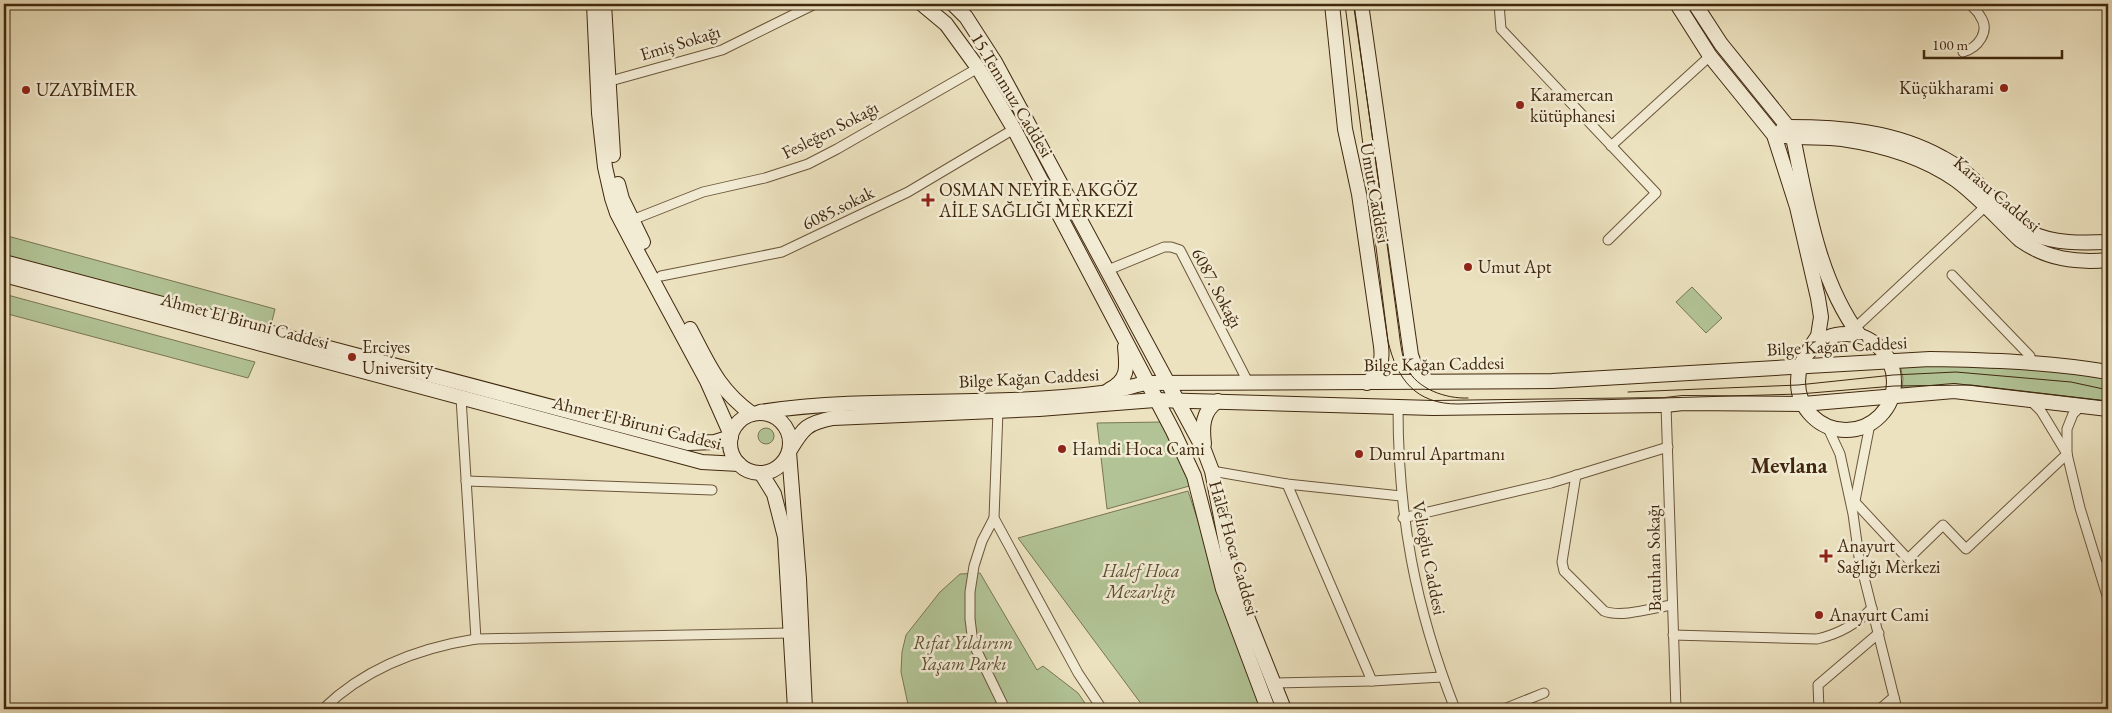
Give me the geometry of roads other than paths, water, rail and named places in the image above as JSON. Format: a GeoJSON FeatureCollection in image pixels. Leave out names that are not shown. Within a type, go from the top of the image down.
{"type":"FeatureCollection","features":[{"type":"Feature","properties":{"kind":"street"},"geometry":{"type":"LineString","coordinates":[[594,4],[600,122],[605,166],[612,198],[634,245],[707,381],[731,436],[732,451],[740,464],[753,472],[761,473],[776,468],[782,463],[789,451]]}},
{"type":"Feature","properties":{"kind":"street"},"geometry":{"type":"LineString","coordinates":[[604,4],[607,82],[615,174],[622,199],[720,385],[734,400],[756,413]]}},
{"type":"Feature","properties":{"kind":"street","name":"Emiş Sokağı"},"geometry":{"type":"LineString","coordinates":[[607,82],[722,50],[814,4]]}},
{"type":"Feature","properties":{"kind":"street","name":"15 Temmuz Caddesi"},"geometry":{"type":"LineString","coordinates":[[922,4],[946,24],[978,68],[1014,129],[1155,400]]}},
{"type":"Feature","properties":{"kind":"street","name":"15 Temmuz Caddesi"},"geometry":{"type":"LineString","coordinates":[[953,4],[966,17],[995,62],[1178,400]]}},
{"type":"Feature","properties":{"kind":"street","name":"Umut Caddesi"},"geometry":{"type":"LineString","coordinates":[[1332,4],[1345,129],[1359,194],[1382,346],[1382,364],[1367,383]]}},
{"type":"Feature","properties":{"kind":"street","name":"Umut Caddesi"},"geometry":{"type":"LineString","coordinates":[[1361,4],[1411,355],[1416,369],[1428,382]]}},
{"type":"Feature","properties":{"kind":"street"},"geometry":{"type":"LineString","coordinates":[[1500,4],[1501,29],[1656,193],[1608,240]]}},
{"type":"Feature","properties":{"kind":"street"},"geometry":{"type":"LineString","coordinates":[[1677,4],[1710,56],[1774,135],[1797,208],[1818,298],[1820,318],[1818,336],[1800,367],[1797,376],[1798,392],[1803,404],[1814,418],[1827,426],[1841,430],[1856,429],[1870,424],[1881,414],[1891,396],[1894,380],[1890,362],[1877,345],[1858,332],[1835,294],[1819,246],[1790,132],[1721,44],[1695,4]]}},
{"type":"Feature","properties":{"kind":"street"},"geometry":{"type":"LineString","coordinates":[[1963,52],[1976,46],[1984,30],[1980,15],[1970,4]]}},
{"type":"Feature","properties":{"kind":"street"},"geometry":{"type":"LineString","coordinates":[[1612,146],[1710,56]]}},
{"type":"Feature","properties":{"kind":"street","name":"Fesleğen Sokağı"},"geometry":{"type":"LineString","coordinates":[[632,220],[703,192],[765,178],[808,164],[978,68]]}},
{"type":"Feature","properties":{"kind":"street","name":"Karasu Caddesi"},"geometry":{"type":"LineString","coordinates":[[1774,135],[1827,127],[1869,132],[1916,145],[1954,164],[1975,180],[1989,203],[2020,240],[2045,254],[2088,262],[2108,260]]}},
{"type":"Feature","properties":{"kind":"street","name":"6085.sokak"},"geometry":{"type":"LineString","coordinates":[[661,276],[782,252],[908,192],[1014,129]]}},
{"type":"Feature","properties":{"kind":"street"},"geometry":{"type":"LineString","coordinates":[[1810,348],[1822,339],[1836,334],[1858,332],[1989,203]]}},
{"type":"Feature","properties":{"kind":"street","name":"Karasu Caddesi"},"geometry":{"type":"LineString","coordinates":[[1989,203],[2028,232],[2067,242],[2108,242]]}},
{"type":"Feature","properties":{"kind":"street","name":"6087. Sokağı"},"geometry":{"type":"LineString","coordinates":[[1108,270],[1164,247],[1180,250],[1248,382]]}},
{"type":"Feature","properties":{"kind":"street","name":"Ahmet El Biruni Caddesi"},"geometry":{"type":"LineString","coordinates":[[4,262],[688,443],[715,442],[731,436]]}},
{"type":"Feature","properties":{"kind":"street","name":"Ahmet El Biruni Caddesi"},"geometry":{"type":"LineString","coordinates":[[4,275],[702,462],[740,464]]}},
{"type":"Feature","properties":{"kind":"street"},"geometry":{"type":"LineString","coordinates":[[1952,275],[2030,356],[2031,364]]}},
{"type":"Feature","properties":{"kind":"street"},"geometry":{"type":"LineString","coordinates":[[1103,393],[1119,385],[1124,378],[1126,368],[1125,341]]}},
{"type":"Feature","properties":{"kind":"street","name":"Bilge Kağan Caddesi"},"geometry":{"type":"LineString","coordinates":[[756,413],[809,407],[1040,398],[1103,393],[1146,383],[1169,382],[1552,382],[1930,359],[1978,360],[2108,372]]}},
{"type":"Feature","properties":{"kind":"street","name":"Bilge Kağan Caddesi"},"geometry":{"type":"LineString","coordinates":[[789,451],[802,430],[823,420],[998,411],[1155,400],[1398,407],[1666,405],[1683,403],[1803,404],[1954,391],[2108,409]]}},
{"type":"Feature","properties":{"kind":"street"},"geometry":{"type":"LineString","coordinates":[[461,398],[476,639]]}},
{"type":"Feature","properties":{"kind":"street","name":"Halef Hoca Caddesi"},"geometry":{"type":"LineString","coordinates":[[1155,400],[1173,431],[1194,476],[1223,590],[1268,709]]}},
{"type":"Feature","properties":{"kind":"street","name":"Halef Hoca Caddesi"},"geometry":{"type":"LineString","coordinates":[[1178,400],[1204,450],[1212,471],[1234,584],[1284,709]]}},
{"type":"Feature","properties":{"kind":"street"},"geometry":{"type":"LineString","coordinates":[[2030,400],[2041,411],[2067,454]]}},
{"type":"Feature","properties":{"kind":"street"},"geometry":{"type":"LineString","coordinates":[[1204,450],[1203,420],[1211,405],[1218,401]]}},
{"type":"Feature","properties":{"kind":"street","name":"Batuhan Sokağı"},"geometry":{"type":"LineString","coordinates":[[1666,405],[1672,635],[1676,709]]}},
{"type":"Feature","properties":{"kind":"street"},"geometry":{"type":"LineString","coordinates":[[2082,405],[2073,414],[2067,429],[2067,454],[2080,508],[2108,600]]}},
{"type":"Feature","properties":{"kind":"street","name":"Velioğlu Caddesi"},"geometry":{"type":"LineString","coordinates":[[1398,407],[1401,496],[1420,604],[1442,677],[1455,709]]}},
{"type":"Feature","properties":{"kind":"street"},"geometry":{"type":"LineString","coordinates":[[998,411],[994,518],[982,541],[974,566],[970,592],[970,619],[973,643],[1005,709]]}},
{"type":"Feature","properties":{"kind":"street"},"geometry":{"type":"LineString","coordinates":[[731,436],[739,422],[756,413],[768,413],[782,421],[790,434],[789,451],[799,579],[805,709]]}},
{"type":"Feature","properties":{"kind":"street"},"geometry":{"type":"LineString","coordinates":[[1853,514],[1870,424]]}},
{"type":"Feature","properties":{"kind":"street"},"geometry":{"type":"LineString","coordinates":[[1827,426],[1840,454],[1853,514],[1859,557],[1897,709]]}},
{"type":"Feature","properties":{"kind":"street"},"geometry":{"type":"LineString","coordinates":[[1404,518],[1576,475],[1668,447]]}},
{"type":"Feature","properties":{"kind":"street"},"geometry":{"type":"LineString","coordinates":[[1854,501],[1908,559],[1943,524],[1966,549],[2067,454]]}},
{"type":"Feature","properties":{"kind":"street"},"geometry":{"type":"LineString","coordinates":[[1212,471],[1287,484],[1401,496]]}},
{"type":"Feature","properties":{"kind":"street"},"geometry":{"type":"LineString","coordinates":[[761,473],[774,494],[782,521],[787,552],[796,709]]}},
{"type":"Feature","properties":{"kind":"street"},"geometry":{"type":"LineString","coordinates":[[1576,475],[1562,562],[1564,571],[1608,613],[1619,614],[1672,605]]}},
{"type":"Feature","properties":{"kind":"street"},"geometry":{"type":"LineString","coordinates":[[466,481],[712,490]]}},
{"type":"Feature","properties":{"kind":"street"},"geometry":{"type":"LineString","coordinates":[[1287,484],[1372,681]]}},
{"type":"Feature","properties":{"kind":"street"},"geometry":{"type":"LineString","coordinates":[[994,518],[1078,673],[1102,709]]}},
{"type":"Feature","properties":{"kind":"street"},"geometry":{"type":"LineString","coordinates":[[2098,568],[2108,565]]}},
{"type":"Feature","properties":{"kind":"street"},"geometry":{"type":"LineString","coordinates":[[1672,635],[1817,638],[1834,634],[1851,626],[1872,608]]}},
{"type":"Feature","properties":{"kind":"street"},"geometry":{"type":"LineString","coordinates":[[1819,709],[1818,685],[1878,633]]}},
{"type":"Feature","properties":{"kind":"street"},"geometry":{"type":"LineString","coordinates":[[322,709],[360,679],[395,661],[436,646],[476,639],[792,634]]}},
{"type":"Feature","properties":{"kind":"street"},"geometry":{"type":"LineString","coordinates":[[1274,683],[1442,677]]}},
{"type":"Feature","properties":{"kind":"street"},"geometry":{"type":"LineString","coordinates":[[1504,709],[1544,693]]}},
{"type":"Feature","properties":{"kind":"street"},"geometry":{"type":"LineString","coordinates":[[1880,709],[1894,697]]}},
{"type":"Feature","properties":{"kind":"tram line"},"geometry":{"type":"LineString","coordinates":[[1345,4],[1388,341],[1392,355],[1403,378],[1411,387],[1431,400],[1458,404],[1799,394],[1894,386],[1971,385],[2108,401]]}},
{"type":"Feature","properties":{"kind":"tram line"},"geometry":{"type":"LineString","coordinates":[[1354,4],[1403,358],[1412,375],[1425,387],[1451,397],[1468,398]]}},
{"type":"Feature","properties":{"kind":"tram line"},"geometry":{"type":"LineString","coordinates":[[1628,392],[1798,385],[1893,375],[1956,372],[2071,382],[2108,390]]}},
{"type":"Feature","properties":{"kind":"place","name":"Küçükharami"},"geometry":{"type":"Point","coordinates":[2004,88]}},
{"type":"Feature","properties":{"kind":"place","name":"UZAYBİMER"},"geometry":{"type":"Point","coordinates":[26,90]}},
{"type":"Feature","properties":{"kind":"place","name":"Karamercan kütüphanesi"},"geometry":{"type":"Point","coordinates":[1520,105]}},
{"type":"Feature","properties":{"kind":"place","name":"OSMAN NEYİRE AKGÖZ AİLE SAĞLIĞI MERKEZİ"},"geometry":{"type":"Point","coordinates":[928,200]}},
{"type":"Feature","properties":{"kind":"place","name":"Umut Apt"},"geometry":{"type":"Point","coordinates":[1468,267]}},
{"type":"Feature","properties":{"kind":"place","name":"Erciyes University"},"geometry":{"type":"Point","coordinates":[352,357]}},
{"type":"Feature","properties":{"kind":"place","name":"Hamdi Hoca Cami"},"geometry":{"type":"Point","coordinates":[1062,449]}},
{"type":"Feature","properties":{"kind":"place","name":"Dumrul Apartmanı"},"geometry":{"type":"Point","coordinates":[1359,454]}},
{"type":"Feature","properties":{"kind":"place","name":"Anayurt Sağlığı Merkezi"},"geometry":{"type":"Point","coordinates":[1826,556]}},
{"type":"Feature","properties":{"kind":"place","name":"Anayurt Cami"},"geometry":{"type":"Point","coordinates":[1819,615]}},
{"type":"Feature","properties":{"kind":"district","name":"Mevlana"},"geometry":{"type":"Point","coordinates":[1789,465]}},
{"type":"Feature","properties":{"kind":"park label","name":"Halef Hoca Mezarlığı"},"geometry":{"type":"Point","coordinates":[1141,581]}},
{"type":"Feature","properties":{"kind":"park label","name":"Rıfat Yıldırım Yaşam Parkı"},"geometry":{"type":"Point","coordinates":[963,653]}}]}
